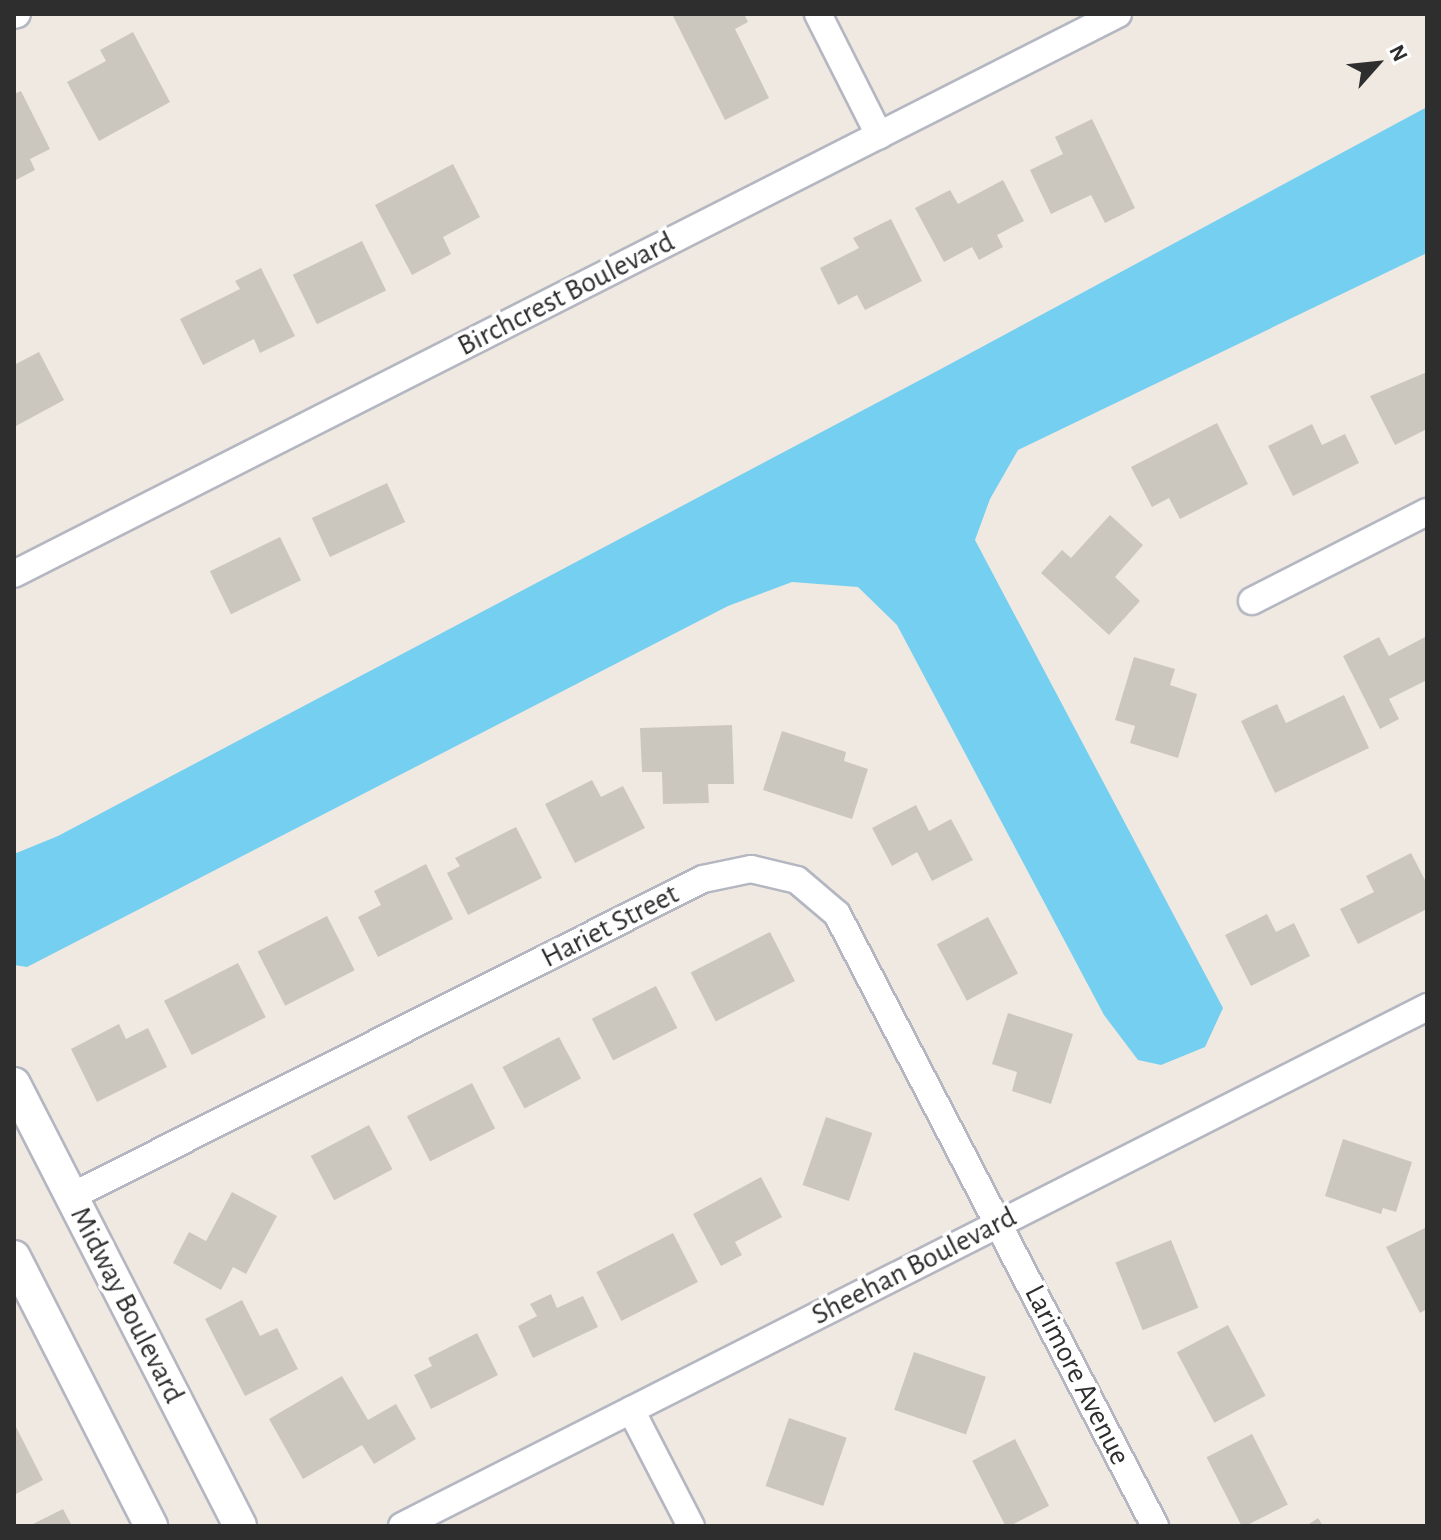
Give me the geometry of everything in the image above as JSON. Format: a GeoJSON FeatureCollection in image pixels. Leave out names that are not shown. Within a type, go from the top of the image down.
{"type":"FeatureCollection","features":[{"type":"Feature","properties":{"kind":"street"},"geometry":{"type":"LineString","coordinates":[[818,14],[879,135]]}},
{"type":"Feature","properties":{"kind":"street","name":"Birchcrest Boulevard"},"geometry":{"type":"LineString","coordinates":[[14,574],[1118,14]]}},
{"type":"Feature","properties":{"kind":"street"},"geometry":{"type":"LineString","coordinates":[[1252,601],[1427,512]]}},
{"type":"Feature","properties":{"kind":"street","name":"Hariet Street"},"geometry":{"type":"LineString","coordinates":[[72,1196],[703,879],[751,869],[797,880],[837,914],[999,1223]]}},
{"type":"Feature","properties":{"kind":"street","name":"Sheehan Boulevard"},"geometry":{"type":"LineString","coordinates":[[402,1526],[999,1223],[1424,1015]]}},
{"type":"Feature","properties":{"kind":"street","name":"Midway Boulevard"},"geometry":{"type":"LineString","coordinates":[[14,1084],[240,1526]]}},
{"type":"Feature","properties":{"kind":"street","name":"Larimore Avenue"},"geometry":{"type":"LineString","coordinates":[[999,1223],[1155,1526]]}},
{"type":"Feature","properties":{"kind":"street"},"geometry":{"type":"LineString","coordinates":[[14,1257],[151,1526]]}},
{"type":"Feature","properties":{"kind":"street"},"geometry":{"type":"LineString","coordinates":[[631,1410],[691,1526]]}},
{"type":"Feature","properties":{"kind":"water"},"geometry":{"type":"Polygon","coordinates":[[[1427,107],[1427,253],[1018,450],[990,499],[975,540],[1223,1008],[1205,1047],[1161,1065],[1138,1060],[1104,1015],[897,625],[858,587],[792,582],[728,606],[27,967],[14,965],[14,854],[58,836],[939,370],[1427,107]]]}},
{"type":"Feature","properties":{"kind":"building"},"geometry":{"type":"Polygon","coordinates":[[[672,14],[744,14],[748,22],[735,29],[769,98],[725,120],[672,14]]]}},
{"type":"Feature","properties":{"kind":"building"},"geometry":{"type":"Polygon","coordinates":[[[133,32],[170,102],[99,141],[67,82],[106,61],[100,50],[133,32]]]}},
{"type":"Feature","properties":{"kind":"building"},"geometry":{"type":"Polygon","coordinates":[[[21,91],[50,149],[30,159],[35,170],[14,181],[14,94],[21,91]]]}},
{"type":"Feature","properties":{"kind":"building"},"geometry":{"type":"Polygon","coordinates":[[[1092,119],[1135,208],[1105,223],[1091,195],[1051,214],[1030,170],[1063,154],[1055,137],[1092,119]]]}},
{"type":"Feature","properties":{"kind":"building"},"geometry":{"type":"Polygon","coordinates":[[[453,164],[480,217],[443,237],[451,254],[412,275],[375,205],[453,164]]]}},
{"type":"Feature","properties":{"kind":"building"},"geometry":{"type":"Polygon","coordinates":[[[1003,180],[1024,221],[997,235],[1003,247],[979,260],[972,247],[944,262],[915,208],[950,190],[958,204],[1003,180]]]}},
{"type":"Feature","properties":{"kind":"building"},"geometry":{"type":"Polygon","coordinates":[[[891,219],[922,281],[865,310],[857,295],[838,305],[820,268],[859,248],[853,238],[891,219]]]}},
{"type":"Feature","properties":{"kind":"building"},"geometry":{"type":"Polygon","coordinates":[[[362,241],[386,290],[317,324],[293,275],[362,241]]]}},
{"type":"Feature","properties":{"kind":"building"},"geometry":{"type":"Polygon","coordinates":[[[261,268],[295,336],[260,353],[254,339],[203,365],[180,319],[240,289],[235,281],[261,268]]]}},
{"type":"Feature","properties":{"kind":"building"},"geometry":{"type":"Polygon","coordinates":[[[39,352],[64,400],[14,427],[14,365],[39,352]]]}},
{"type":"Feature","properties":{"kind":"building"},"geometry":{"type":"Polygon","coordinates":[[[1427,372],[1427,429],[1395,445],[1370,396],[1427,372]]]}},
{"type":"Feature","properties":{"kind":"building"},"geometry":{"type":"Polygon","coordinates":[[[1217,423],[1248,484],[1180,519],[1169,498],[1152,507],[1131,467],[1217,423]]]}},
{"type":"Feature","properties":{"kind":"building"},"geometry":{"type":"Polygon","coordinates":[[[1312,424],[1322,445],[1345,434],[1359,463],[1293,496],[1268,446],[1312,424]]]}},
{"type":"Feature","properties":{"kind":"building"},"geometry":{"type":"Polygon","coordinates":[[[387,483],[405,522],[330,557],[312,518],[387,483]]]}},
{"type":"Feature","properties":{"kind":"building"},"geometry":{"type":"Polygon","coordinates":[[[1110,515],[1143,545],[1115,577],[1140,601],[1109,635],[1041,573],[1062,550],[1071,558],[1110,515]]]}},
{"type":"Feature","properties":{"kind":"building"},"geometry":{"type":"Polygon","coordinates":[[[280,537],[301,580],[231,614],[210,571],[280,537]]]}},
{"type":"Feature","properties":{"kind":"building"},"geometry":{"type":"Polygon","coordinates":[[[1427,636],[1427,680],[1389,699],[1399,719],[1380,729],[1343,656],[1379,637],[1389,656],[1427,636]]]}},
{"type":"Feature","properties":{"kind":"building"},"geometry":{"type":"Polygon","coordinates":[[[1134,657],[1175,669],[1170,685],[1197,694],[1178,758],[1130,743],[1135,726],[1115,720],[1134,657]]]}},
{"type":"Feature","properties":{"kind":"building"},"geometry":{"type":"Polygon","coordinates":[[[1344,695],[1369,748],[1275,793],[1241,721],[1277,704],[1286,723],[1344,695]]]}},
{"type":"Feature","properties":{"kind":"building"},"geometry":{"type":"Polygon","coordinates":[[[732,725],[734,784],[708,784],[709,803],[663,804],[662,772],[642,772],[640,728],[732,725]]]}},
{"type":"Feature","properties":{"kind":"building"},"geometry":{"type":"Polygon","coordinates":[[[782,731],[846,752],[844,761],[868,769],[852,819],[763,790],[782,731]]]}},
{"type":"Feature","properties":{"kind":"building"},"geometry":{"type":"Polygon","coordinates":[[[592,780],[601,797],[623,786],[645,828],[575,863],[545,804],[592,780]]]}},
{"type":"Feature","properties":{"kind":"building"},"geometry":{"type":"Polygon","coordinates":[[[916,805],[929,831],[951,819],[973,860],[932,881],[917,852],[892,866],[872,828],[916,805]]]}},
{"type":"Feature","properties":{"kind":"building"},"geometry":{"type":"Polygon","coordinates":[[[516,827],[542,878],[468,915],[447,873],[460,866],[455,858],[516,827]]]}},
{"type":"Feature","properties":{"kind":"building"},"geometry":{"type":"Polygon","coordinates":[[[1411,853],[1427,884],[1427,909],[1358,944],[1340,909],[1374,892],[1366,876],[1411,853]]]}},
{"type":"Feature","properties":{"kind":"building"},"geometry":{"type":"Polygon","coordinates":[[[426,864],[453,919],[378,957],[358,917],[381,905],[374,891],[426,864]]]}},
{"type":"Feature","properties":{"kind":"building"},"geometry":{"type":"Polygon","coordinates":[[[1267,914],[1276,932],[1294,923],[1310,956],[1251,986],[1225,935],[1267,914]]]}},
{"type":"Feature","properties":{"kind":"building"},"geometry":{"type":"Polygon","coordinates":[[[327,916],[355,970],[285,1006],[258,951],[327,916]]]}},
{"type":"Feature","properties":{"kind":"building"},"geometry":{"type":"Polygon","coordinates":[[[988,917],[1018,974],[967,1001],[937,944],[988,917]]]}},
{"type":"Feature","properties":{"kind":"building"},"geometry":{"type":"Polygon","coordinates":[[[770,932],[795,981],[716,1021],[691,972],[770,932]]]}},
{"type":"Feature","properties":{"kind":"building"},"geometry":{"type":"Polygon","coordinates":[[[238,963],[266,1017],[192,1055],[164,1001],[238,963]]]}},
{"type":"Feature","properties":{"kind":"building"},"geometry":{"type":"Polygon","coordinates":[[[656,986],[677,1028],[613,1061],[592,1019],[656,986]]]}},
{"type":"Feature","properties":{"kind":"building"},"geometry":{"type":"Polygon","coordinates":[[[1008,1013],[1073,1034],[1051,1104],[1012,1091],[1017,1072],[992,1064],[1008,1013]]]}},
{"type":"Feature","properties":{"kind":"building"},"geometry":{"type":"Polygon","coordinates":[[[119,1024],[126,1039],[148,1028],[167,1067],[97,1102],[71,1049],[119,1024]]]}},
{"type":"Feature","properties":{"kind":"building"},"geometry":{"type":"Polygon","coordinates":[[[559,1037],[581,1078],[525,1109],[502,1067],[559,1037]]]}},
{"type":"Feature","properties":{"kind":"building"},"geometry":{"type":"Polygon","coordinates":[[[472,1083],[495,1128],[430,1162],[407,1116],[472,1083]]]}},
{"type":"Feature","properties":{"kind":"building"},"geometry":{"type":"Polygon","coordinates":[[[826,1117],[872,1133],[849,1201],[803,1185],[826,1117]]]}},
{"type":"Feature","properties":{"kind":"building"},"geometry":{"type":"Polygon","coordinates":[[[369,1125],[392,1169],[334,1200],[311,1156],[369,1125]]]}},
{"type":"Feature","properties":{"kind":"building"},"geometry":{"type":"Polygon","coordinates":[[[1343,1139],[1412,1162],[1396,1212],[1383,1208],[1381,1214],[1325,1196],[1343,1139]]]}},
{"type":"Feature","properties":{"kind":"building"},"geometry":{"type":"Polygon","coordinates":[[[761,1177],[782,1217],[735,1242],[742,1255],[721,1266],[693,1214],[761,1177]]]}},
{"type":"Feature","properties":{"kind":"building"},"geometry":{"type":"Polygon","coordinates":[[[232,1192],[277,1216],[246,1274],[233,1267],[221,1290],[173,1263],[189,1232],[206,1241],[232,1192]]]}},
{"type":"Feature","properties":{"kind":"building"},"geometry":{"type":"Polygon","coordinates":[[[1427,1227],[1427,1309],[1420,1313],[1386,1247],[1427,1227]]]}},
{"type":"Feature","properties":{"kind":"building"},"geometry":{"type":"Polygon","coordinates":[[[673,1233],[698,1282],[621,1321],[596,1272],[673,1233]]]}},
{"type":"Feature","properties":{"kind":"building"},"geometry":{"type":"Polygon","coordinates":[[[1171,1240],[1198,1308],[1143,1330],[1115,1262],[1171,1240]]]}},
{"type":"Feature","properties":{"kind":"building"},"geometry":{"type":"Polygon","coordinates":[[[551,1294],[557,1308],[583,1296],[598,1327],[533,1358],[518,1326],[537,1316],[530,1304],[551,1294]]]}},
{"type":"Feature","properties":{"kind":"building"},"geometry":{"type":"Polygon","coordinates":[[[242,1300],[260,1336],[277,1328],[298,1369],[245,1396],[205,1319],[242,1300]]]}},
{"type":"Feature","properties":{"kind":"building"},"geometry":{"type":"Polygon","coordinates":[[[1228,1325],[1266,1396],[1214,1423],[1177,1352],[1228,1325]]]}},
{"type":"Feature","properties":{"kind":"building"},"geometry":{"type":"Polygon","coordinates":[[[477,1333],[498,1375],[431,1409],[414,1375],[432,1366],[428,1358],[477,1333]]]}},
{"type":"Feature","properties":{"kind":"building"},"geometry":{"type":"Polygon","coordinates":[[[914,1352],[986,1377],[966,1434],[894,1410],[914,1352]]]}},
{"type":"Feature","properties":{"kind":"building"},"geometry":{"type":"Polygon","coordinates":[[[342,1376],[368,1420],[396,1404],[416,1439],[374,1464],[362,1445],[303,1479],[269,1419],[342,1376]]]}},
{"type":"Feature","properties":{"kind":"building"},"geometry":{"type":"Polygon","coordinates":[[[789,1418],[847,1438],[823,1506],[766,1486],[789,1418]]]}},
{"type":"Feature","properties":{"kind":"building"},"geometry":{"type":"Polygon","coordinates":[[[14,1423],[43,1480],[14,1495],[14,1423]]]}},
{"type":"Feature","properties":{"kind":"building"},"geometry":{"type":"Polygon","coordinates":[[[1252,1434],[1288,1504],[1242,1526],[1207,1457],[1252,1434]]]}},
{"type":"Feature","properties":{"kind":"building"},"geometry":{"type":"Polygon","coordinates":[[[1015,1439],[1049,1506],[1005,1526],[972,1461],[1015,1439]]]}},
{"type":"Feature","properties":{"kind":"building"},"geometry":{"type":"Polygon","coordinates":[[[63,1509],[72,1526],[29,1526],[63,1509]]]}},
{"type":"Feature","properties":{"kind":"building"},"geometry":{"type":"Polygon","coordinates":[[[1318,1518],[1323,1526],[1306,1526],[1318,1518]]]}}]}
